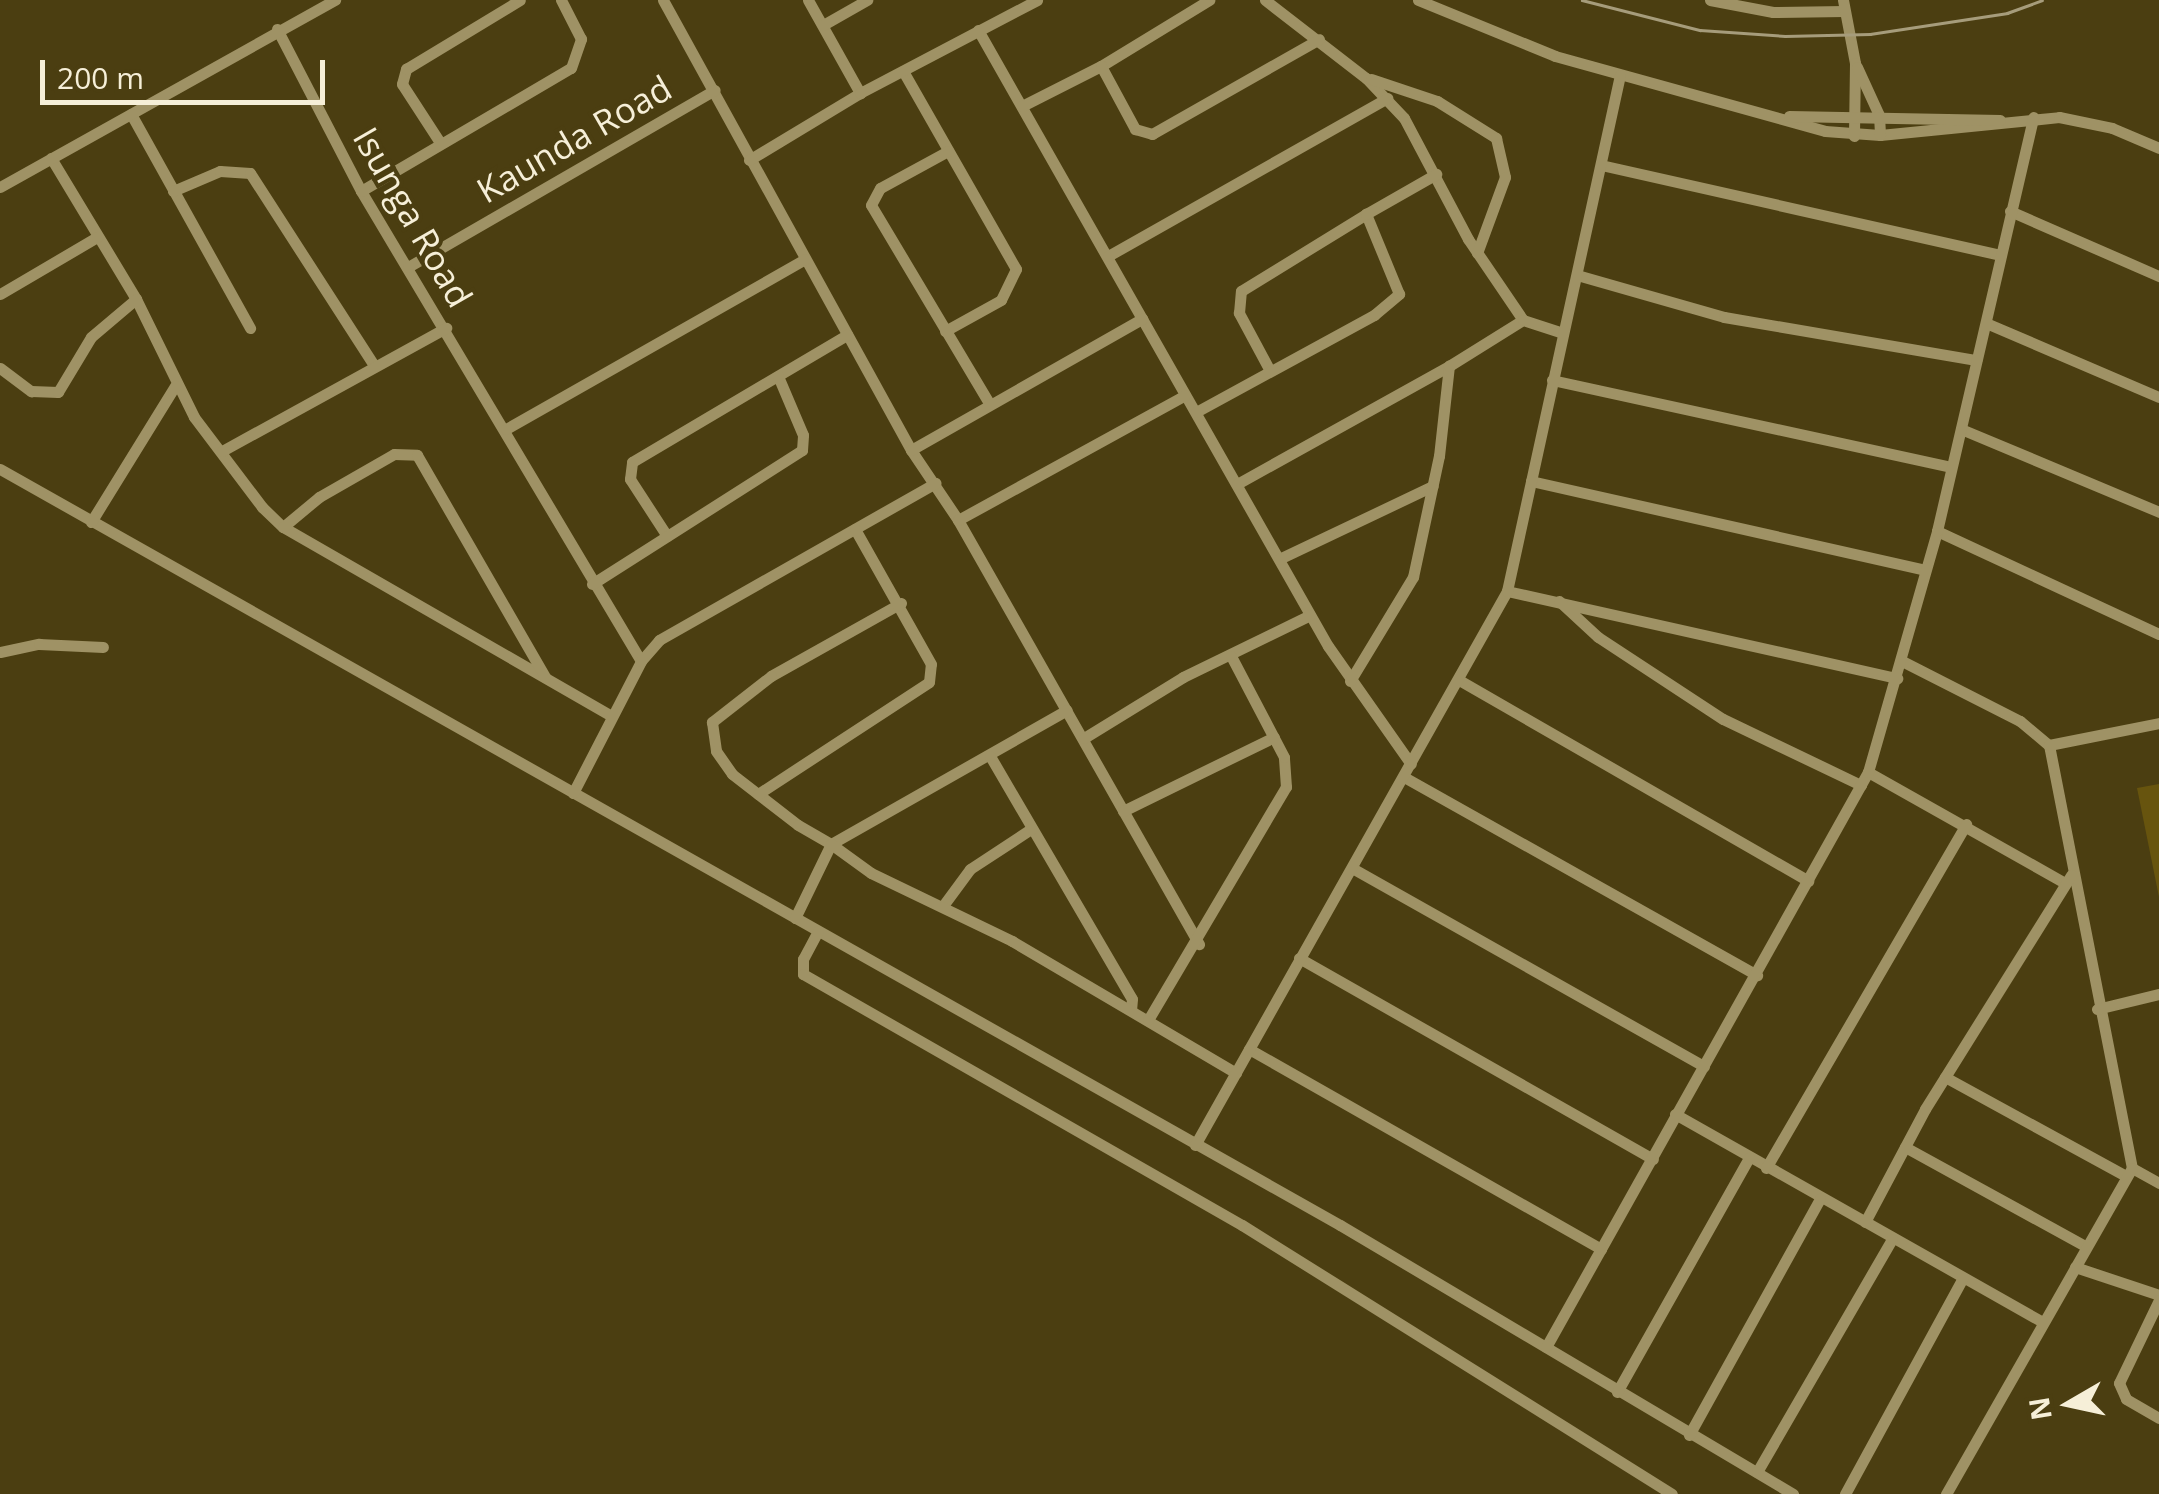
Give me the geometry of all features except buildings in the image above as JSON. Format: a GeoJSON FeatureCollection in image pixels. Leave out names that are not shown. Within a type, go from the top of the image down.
{"type":"FeatureCollection","features":[{"type":"Feature","properties":{"kind":"street"},"geometry":{"type":"LineString","coordinates":[[0,187],[335,0]]}},
{"type":"Feature","properties":{"kind":"street"},"geometry":{"type":"LineString","coordinates":[[438,141],[402,84],[406,69],[520,0]]}},
{"type":"Feature","properties":{"kind":"street"},"geometry":{"type":"LineString","coordinates":[[361,190],[579,59],[581,39],[561,0]]}},
{"type":"Feature","properties":{"kind":"street"},"geometry":{"type":"LineString","coordinates":[[663,0],[911,450],[958,520],[1199,944]]}},
{"type":"Feature","properties":{"kind":"street"},"geometry":{"type":"LineString","coordinates":[[808,0],[860,92]]}},
{"type":"Feature","properties":{"kind":"street"},"geometry":{"type":"LineString","coordinates":[[823,25],[868,0]]}},
{"type":"Feature","properties":{"kind":"street"},"geometry":{"type":"LineString","coordinates":[[749,160],[860,92],[1036,0]]}},
{"type":"Feature","properties":{"kind":"street"},"geometry":{"type":"LineString","coordinates":[[1022,106],[1101,66],[1208,0]]}},
{"type":"Feature","properties":{"kind":"street"},"geometry":{"type":"LineString","coordinates":[[1265,0],[1319,39],[1388,98],[1436,174],[1477,253],[1523,320],[1563,333]]}},
{"type":"Feature","properties":{"kind":"street"},"geometry":{"type":"LineString","coordinates":[[1418,0],[1506,39],[1620,75],[1854,136],[2032,117],[2084,120],[2159,148]]}},
{"type":"Feature","properties":{"kind":"street"},"geometry":{"type":"LineString","coordinates":[[1710,0],[1773,12],[1844,6],[1855,63],[1879,115],[1880,135]]}},
{"type":"Feature","properties":{"kind":"street","name":"Isunga Road"},"geometry":{"type":"LineString","coordinates":[[277,30],[361,190],[640,661]]}},
{"type":"Feature","properties":{"kind":"street"},"geometry":{"type":"LineString","coordinates":[[978,30],[1310,615],[1350,681],[1411,764]]}},
{"type":"Feature","properties":{"kind":"street"},"geometry":{"type":"LineString","coordinates":[[1101,66],[1135,129],[1152,134],[1319,39]]}},
{"type":"Feature","properties":{"kind":"street"},"geometry":{"type":"LineString","coordinates":[[1854,136],[1855,63]]}},
{"type":"Feature","properties":{"kind":"street"},"geometry":{"type":"LineString","coordinates":[[903,70],[1011,254],[1016,278],[1001,300],[946,331]]}},
{"type":"Feature","properties":{"kind":"street"},"geometry":{"type":"LineString","coordinates":[[1195,1145],[1507,591],[1620,75]]}},
{"type":"Feature","properties":{"kind":"street"},"geometry":{"type":"LineString","coordinates":[[1366,78],[1437,102],[1496,138],[1505,177],[1477,253]]}},
{"type":"Feature","properties":{"kind":"street","name":"Kaunda Road"},"geometry":{"type":"LineString","coordinates":[[408,266],[714,90]]}},
{"type":"Feature","properties":{"kind":"street"},"geometry":{"type":"LineString","coordinates":[[1108,256],[1388,98]]}},
{"type":"Feature","properties":{"kind":"street"},"geometry":{"type":"LineString","coordinates":[[131,114],[250,328]]}},
{"type":"Feature","properties":{"kind":"street"},"geometry":{"type":"LineString","coordinates":[[1780,117],[1879,115],[2002,120]]}},
{"type":"Feature","properties":{"kind":"street"},"geometry":{"type":"LineString","coordinates":[[1546,1347],[1868,772],[1937,532],[2032,117]]}},
{"type":"Feature","properties":{"kind":"street"},"geometry":{"type":"LineString","coordinates":[[948,151],[880,188],[871,205],[989,403]]}},
{"type":"Feature","properties":{"kind":"street"},"geometry":{"type":"LineString","coordinates":[[51,158],[136,299],[175,386],[283,527],[612,716]]}},
{"type":"Feature","properties":{"kind":"street"},"geometry":{"type":"LineString","coordinates":[[1601,166],[2000,255]]}},
{"type":"Feature","properties":{"kind":"street"},"geometry":{"type":"LineString","coordinates":[[173,191],[220,171],[250,173],[373,364]]}},
{"type":"Feature","properties":{"kind":"street"},"geometry":{"type":"LineString","coordinates":[[1269,369],[1239,313],[1241,290],[1436,174]]}},
{"type":"Feature","properties":{"kind":"street"},"geometry":{"type":"LineString","coordinates":[[2010,211],[2159,276]]}},
{"type":"Feature","properties":{"kind":"street"},"geometry":{"type":"LineString","coordinates":[[1196,412],[1374,315],[1399,294],[1366,214]]}},
{"type":"Feature","properties":{"kind":"street"},"geometry":{"type":"LineString","coordinates":[[0,294],[97,237]]}},
{"type":"Feature","properties":{"kind":"street"},"geometry":{"type":"LineString","coordinates":[[506,429],[805,260]]}},
{"type":"Feature","properties":{"kind":"street"},"geometry":{"type":"LineString","coordinates":[[1576,276],[1724,316],[1976,360]]}},
{"type":"Feature","properties":{"kind":"street"},"geometry":{"type":"LineString","coordinates":[[0,368],[32,391],[58,392],[91,337],[136,299]]}},
{"type":"Feature","properties":{"kind":"street"},"geometry":{"type":"LineString","coordinates":[[911,450],[1142,319]]}},
{"type":"Feature","properties":{"kind":"street"},"geometry":{"type":"LineString","coordinates":[[1236,484],[1523,320]]}},
{"type":"Feature","properties":{"kind":"street"},"geometry":{"type":"LineString","coordinates":[[1986,324],[2159,397]]}},
{"type":"Feature","properties":{"kind":"street"},"geometry":{"type":"LineString","coordinates":[[222,450],[373,364],[446,328]]}},
{"type":"Feature","properties":{"kind":"street"},"geometry":{"type":"LineString","coordinates":[[666,536],[630,479],[632,462],[846,335]]}},
{"type":"Feature","properties":{"kind":"street"},"geometry":{"type":"LineString","coordinates":[[1350,681],[1413,578],[1433,486],[1448,366]]}},
{"type":"Feature","properties":{"kind":"street"},"geometry":{"type":"LineString","coordinates":[[592,584],[802,450],[803,435],[778,376]]}},
{"type":"Feature","properties":{"kind":"street"},"geometry":{"type":"LineString","coordinates":[[1552,380],[1951,467]]}},
{"type":"Feature","properties":{"kind":"street"},"geometry":{"type":"LineString","coordinates":[[92,522],[175,386]]}},
{"type":"Feature","properties":{"kind":"street"},"geometry":{"type":"LineString","coordinates":[[958,520],[1185,395]]}},
{"type":"Feature","properties":{"kind":"street"},"geometry":{"type":"LineString","coordinates":[[1961,429],[2159,512]]}},
{"type":"Feature","properties":{"kind":"street"},"geometry":{"type":"LineString","coordinates":[[283,527],[319,496],[394,454],[417,456],[545,677]]}},
{"type":"Feature","properties":{"kind":"street"},"geometry":{"type":"LineString","coordinates":[[0,469],[1195,1145],[1793,1494]]}},
{"type":"Feature","properties":{"kind":"street"},"geometry":{"type":"LineString","coordinates":[[1531,481],[1926,570]]}},
{"type":"Feature","properties":{"kind":"street"},"geometry":{"type":"LineString","coordinates":[[573,793],[640,661],[660,640],[935,483]]}},
{"type":"Feature","properties":{"kind":"street"},"geometry":{"type":"LineString","coordinates":[[1279,558],[1433,486]]}},
{"type":"Feature","properties":{"kind":"street"},"geometry":{"type":"LineString","coordinates":[[758,794],[930,682],[931,664],[855,529]]}},
{"type":"Feature","properties":{"kind":"street"},"geometry":{"type":"LineString","coordinates":[[1937,532],[2159,634]]}},
{"type":"Feature","properties":{"kind":"street"},"geometry":{"type":"LineString","coordinates":[[1507,591],[1898,678]]}},
{"type":"Feature","properties":{"kind":"street"},"geometry":{"type":"LineString","coordinates":[[1559,600],[1598,637],[1723,720],[1861,785]]}},
{"type":"Feature","properties":{"kind":"street"},"geometry":{"type":"LineString","coordinates":[[900,603],[718,712],[710,734],[716,751],[758,794],[871,872],[945,903],[1236,1074]]}},
{"type":"Feature","properties":{"kind":"street"},"geometry":{"type":"LineString","coordinates":[[1084,738],[1310,615]]}},
{"type":"Feature","properties":{"kind":"street"},"geometry":{"type":"LineString","coordinates":[[0,652],[39,644],[102,648]]}},
{"type":"Feature","properties":{"kind":"street"},"geometry":{"type":"LineString","coordinates":[[1148,1020],[1199,944],[1282,802],[1286,768],[1231,656]]}},
{"type":"Feature","properties":{"kind":"street"},"geometry":{"type":"LineString","coordinates":[[1902,661],[2020,721],[2049,745],[2068,879],[2129,1172],[1946,1494]]}},
{"type":"Feature","properties":{"kind":"street"},"geometry":{"type":"LineString","coordinates":[[1459,680],[1808,881]]}},
{"type":"Feature","properties":{"kind":"street"},"geometry":{"type":"LineString","coordinates":[[795,918],[831,844],[1067,710]]}},
{"type":"Feature","properties":{"kind":"street"},"geometry":{"type":"LineString","coordinates":[[2049,745],[2159,723]]}},
{"type":"Feature","properties":{"kind":"street"},"geometry":{"type":"LineString","coordinates":[[1123,811],[1274,738]]}},
{"type":"Feature","properties":{"kind":"street"},"geometry":{"type":"LineString","coordinates":[[990,756],[1132,1000],[1131,1010]]}},
{"type":"Feature","properties":{"kind":"street"},"geometry":{"type":"LineString","coordinates":[[1868,772],[2068,879]]}},
{"type":"Feature","properties":{"kind":"street"},"geometry":{"type":"LineString","coordinates":[[1404,778],[1757,975]]}},
{"type":"Feature","properties":{"kind":"street"},"geometry":{"type":"LineString","coordinates":[[1766,1168],[1966,824]]}},
{"type":"Feature","properties":{"kind":"street"},"geometry":{"type":"LineString","coordinates":[[945,903],[970,869],[1031,830]]}},
{"type":"Feature","properties":{"kind":"street"},"geometry":{"type":"LineString","coordinates":[[1352,868],[1704,1066]]}},
{"type":"Feature","properties":{"kind":"street"},"geometry":{"type":"LineString","coordinates":[[1865,1222],[1944,1077],[2068,879]]}},
{"type":"Feature","properties":{"kind":"street"},"geometry":{"type":"LineString","coordinates":[[818,931],[803,959],[804,974],[1242,1226],[1672,1494]]}},
{"type":"Feature","properties":{"kind":"street"},"geometry":{"type":"LineString","coordinates":[[1299,958],[1653,1159]]}},
{"type":"Feature","properties":{"kind":"street"},"geometry":{"type":"LineString","coordinates":[[2097,1010],[2159,994]]}},
{"type":"Feature","properties":{"kind":"street"},"geometry":{"type":"LineString","coordinates":[[1249,1049],[1602,1249]]}},
{"type":"Feature","properties":{"kind":"street"},"geometry":{"type":"LineString","coordinates":[[1944,1077],[2159,1184]]}},
{"type":"Feature","properties":{"kind":"street"},"geometry":{"type":"LineString","coordinates":[[1675,1114],[2042,1322]]}},
{"type":"Feature","properties":{"kind":"street"},"geometry":{"type":"LineString","coordinates":[[1905,1147],[2086,1246]]}},
{"type":"Feature","properties":{"kind":"street"},"geometry":{"type":"LineString","coordinates":[[1617,1392],[1749,1158]]}},
{"type":"Feature","properties":{"kind":"street"},"geometry":{"type":"LineString","coordinates":[[1688,1435],[1820,1199]]}},
{"type":"Feature","properties":{"kind":"street"},"geometry":{"type":"LineString","coordinates":[[1757,1472],[1892,1239]]}},
{"type":"Feature","properties":{"kind":"street"},"geometry":{"type":"LineString","coordinates":[[2075,1268],[2159,1297],[2119,1383],[2126,1399],[2159,1418]]}},
{"type":"Feature","properties":{"kind":"street"},"geometry":{"type":"LineString","coordinates":[[1844,1494],[1964,1278]]}},
{"type":"Feature","properties":{"kind":"shaded area"},"geometry":{"type":"Polygon","coordinates":[[[2159,784],[2159,897],[2137,788],[2159,784]]]}},
{"type":"Feature","properties":{"kind":"railway"},"geometry":{"type":"LineString","coordinates":[[1582,0],[1700,30],[1785,36],[1870,34],[2007,13],[2042,0]]}}]}
